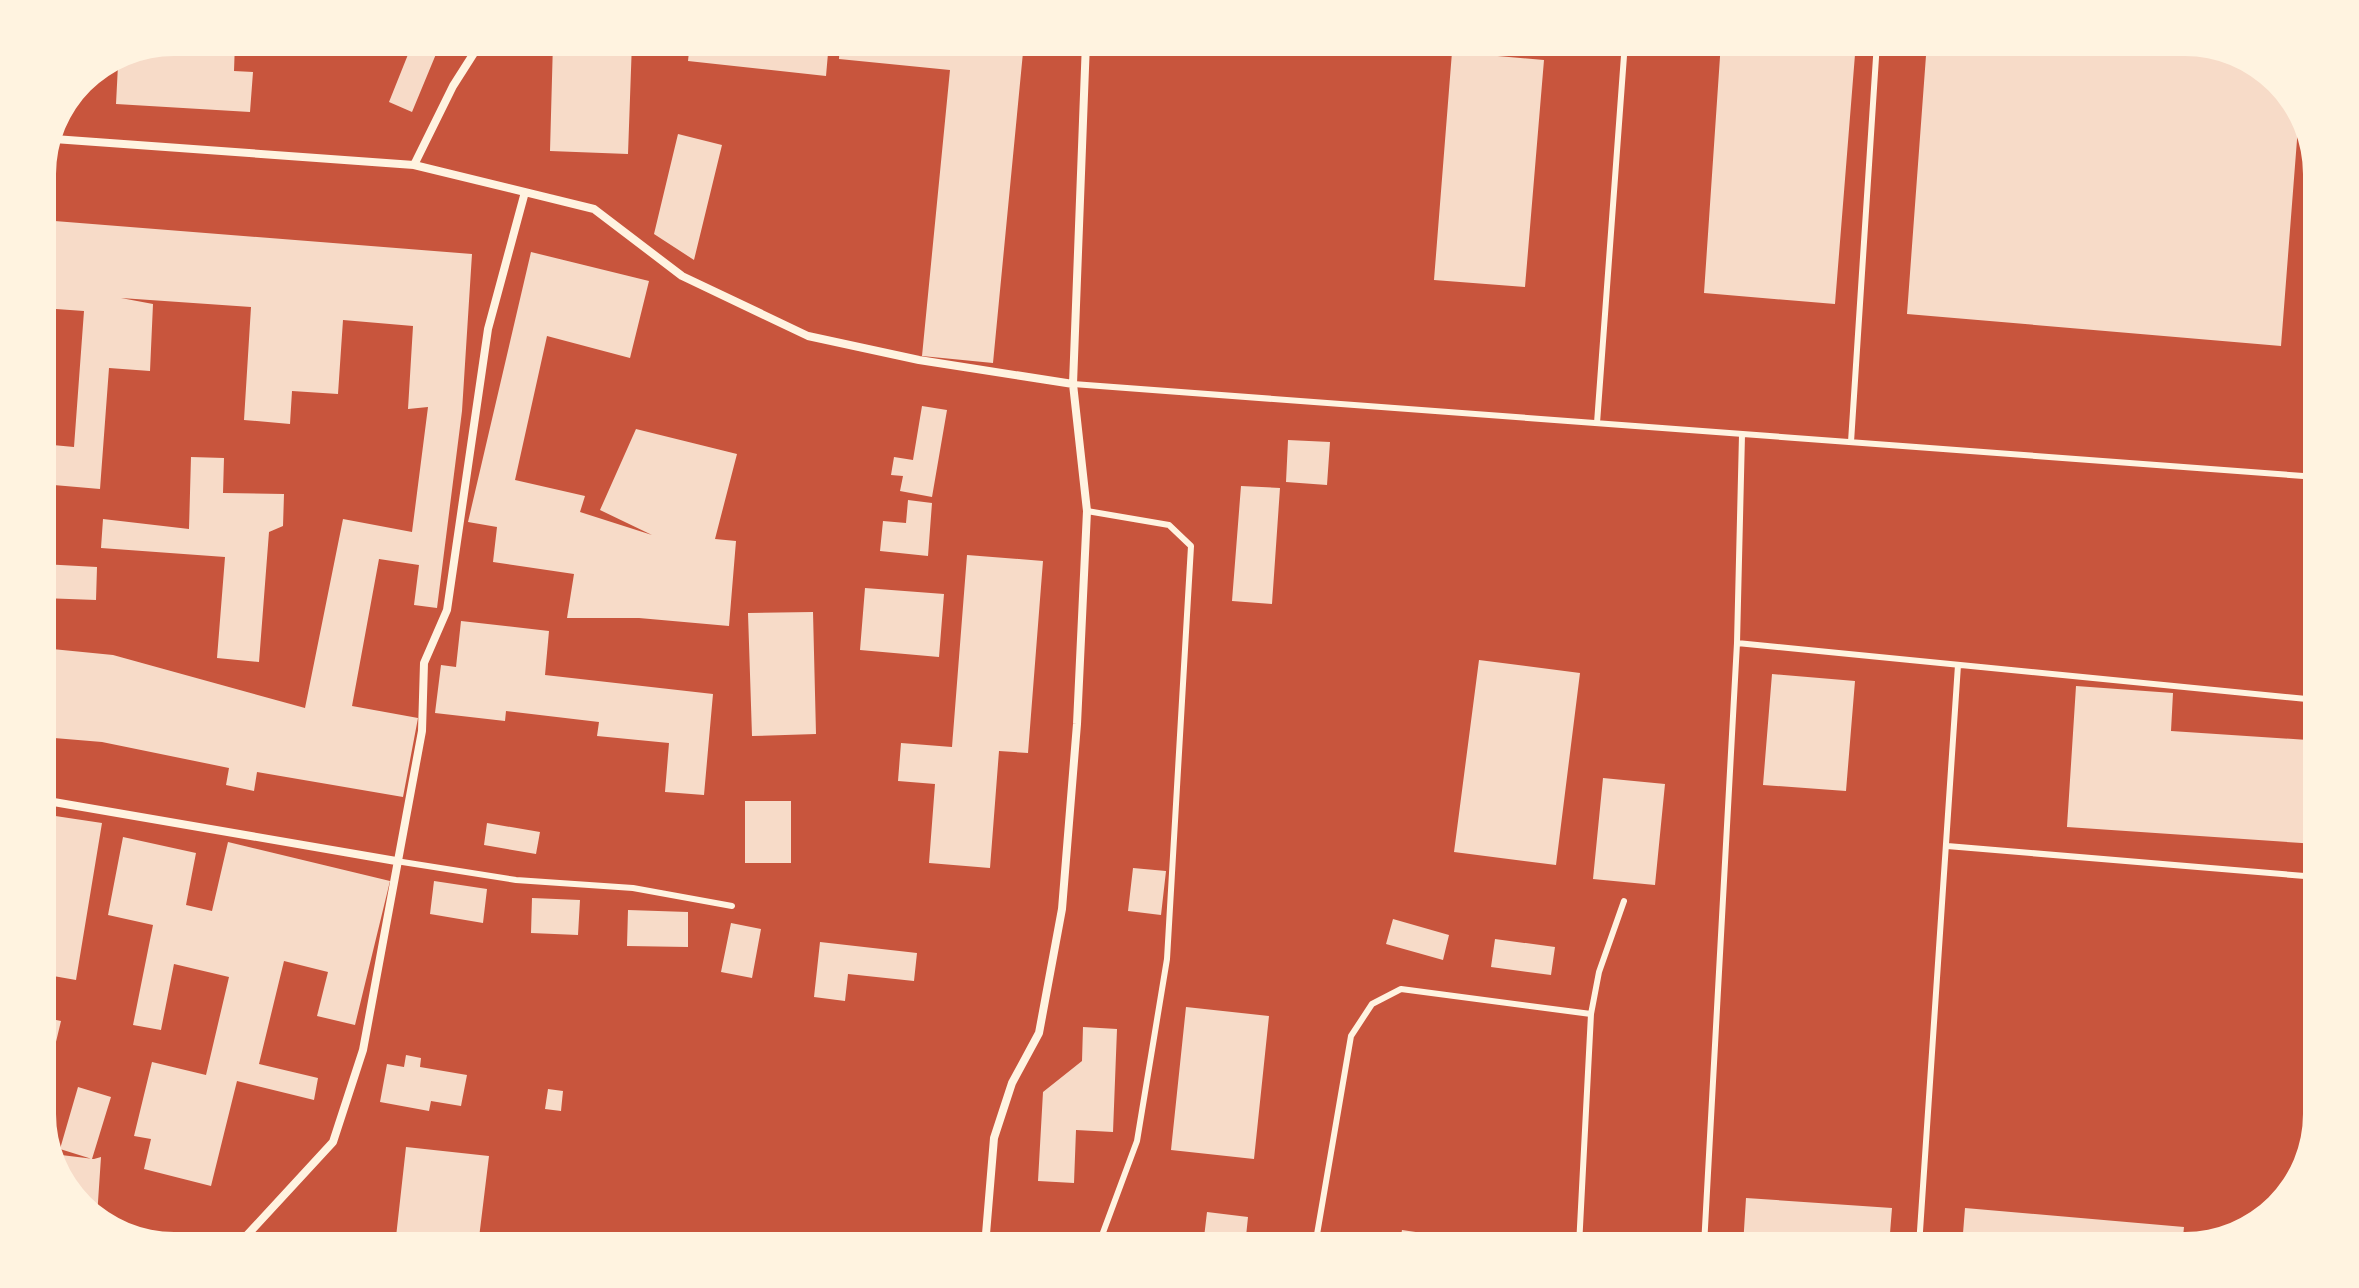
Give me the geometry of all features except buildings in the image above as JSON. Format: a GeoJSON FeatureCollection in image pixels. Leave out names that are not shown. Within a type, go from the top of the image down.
{"type":"FeatureCollection","features":[{"type":"Feature","properties":{"kind":"street"},"geometry":{"type":"LineString","coordinates":[[414,165],[453,86],[472,56]]}},
{"type":"Feature","properties":{"kind":"street"},"geometry":{"type":"LineString","coordinates":[[986,1232],[994,1138],[1012,1083],[1039,1033],[1062,909],[1077,724],[1087,511],[1073,384],[1085,56]]}},
{"type":"Feature","properties":{"kind":"street"},"geometry":{"type":"LineString","coordinates":[[61,140],[414,165],[594,209],[682,276],[808,336],[919,360],[1073,384]]}},
{"type":"Feature","properties":{"kind":"street"},"geometry":{"type":"LineString","coordinates":[[250,1232],[333,1142],[363,1050],[422,731],[424,663],[447,610],[488,329],[525,192]]}},
{"type":"Feature","properties":{"kind":"street"},"geometry":{"type":"LineString","coordinates":[[56,802],[396,861]]}},
{"type":"Feature","properties":{"kind":"lane"},"geometry":{"type":"LineString","coordinates":[[1597,423],[1624,56]]}},
{"type":"Feature","properties":{"kind":"lane"},"geometry":{"type":"LineString","coordinates":[[1851,442],[1876,56]]}},
{"type":"Feature","properties":{"kind":"lane"},"geometry":{"type":"LineString","coordinates":[[1073,384],[2303,476]]}},
{"type":"Feature","properties":{"kind":"lane"},"geometry":{"type":"LineString","coordinates":[[1705,1232],[1737,643],[1742,435]]}},
{"type":"Feature","properties":{"kind":"lane"},"geometry":{"type":"LineString","coordinates":[[1087,511],[1169,525],[1191,546],[1167,959],[1137,1141],[1103,1232]]}},
{"type":"Feature","properties":{"kind":"lane"},"geometry":{"type":"LineString","coordinates":[[1737,643],[2303,699]]}},
{"type":"Feature","properties":{"kind":"lane"},"geometry":{"type":"LineString","coordinates":[[1920,1232],[1958,665]]}},
{"type":"Feature","properties":{"kind":"lane"},"geometry":{"type":"LineString","coordinates":[[1947,846],[2303,876]]}},
{"type":"Feature","properties":{"kind":"lane"},"geometry":{"type":"LineString","coordinates":[[396,861],[516,880],[633,888],[732,906]]}},
{"type":"Feature","properties":{"kind":"lane"},"geometry":{"type":"LineString","coordinates":[[1580,1232],[1591,1014],[1599,972],[1624,901]]}},
{"type":"Feature","properties":{"kind":"lane"},"geometry":{"type":"LineString","coordinates":[[1317,1232],[1351,1036],[1372,1004],[1401,989],[1591,1014]]}}]}
